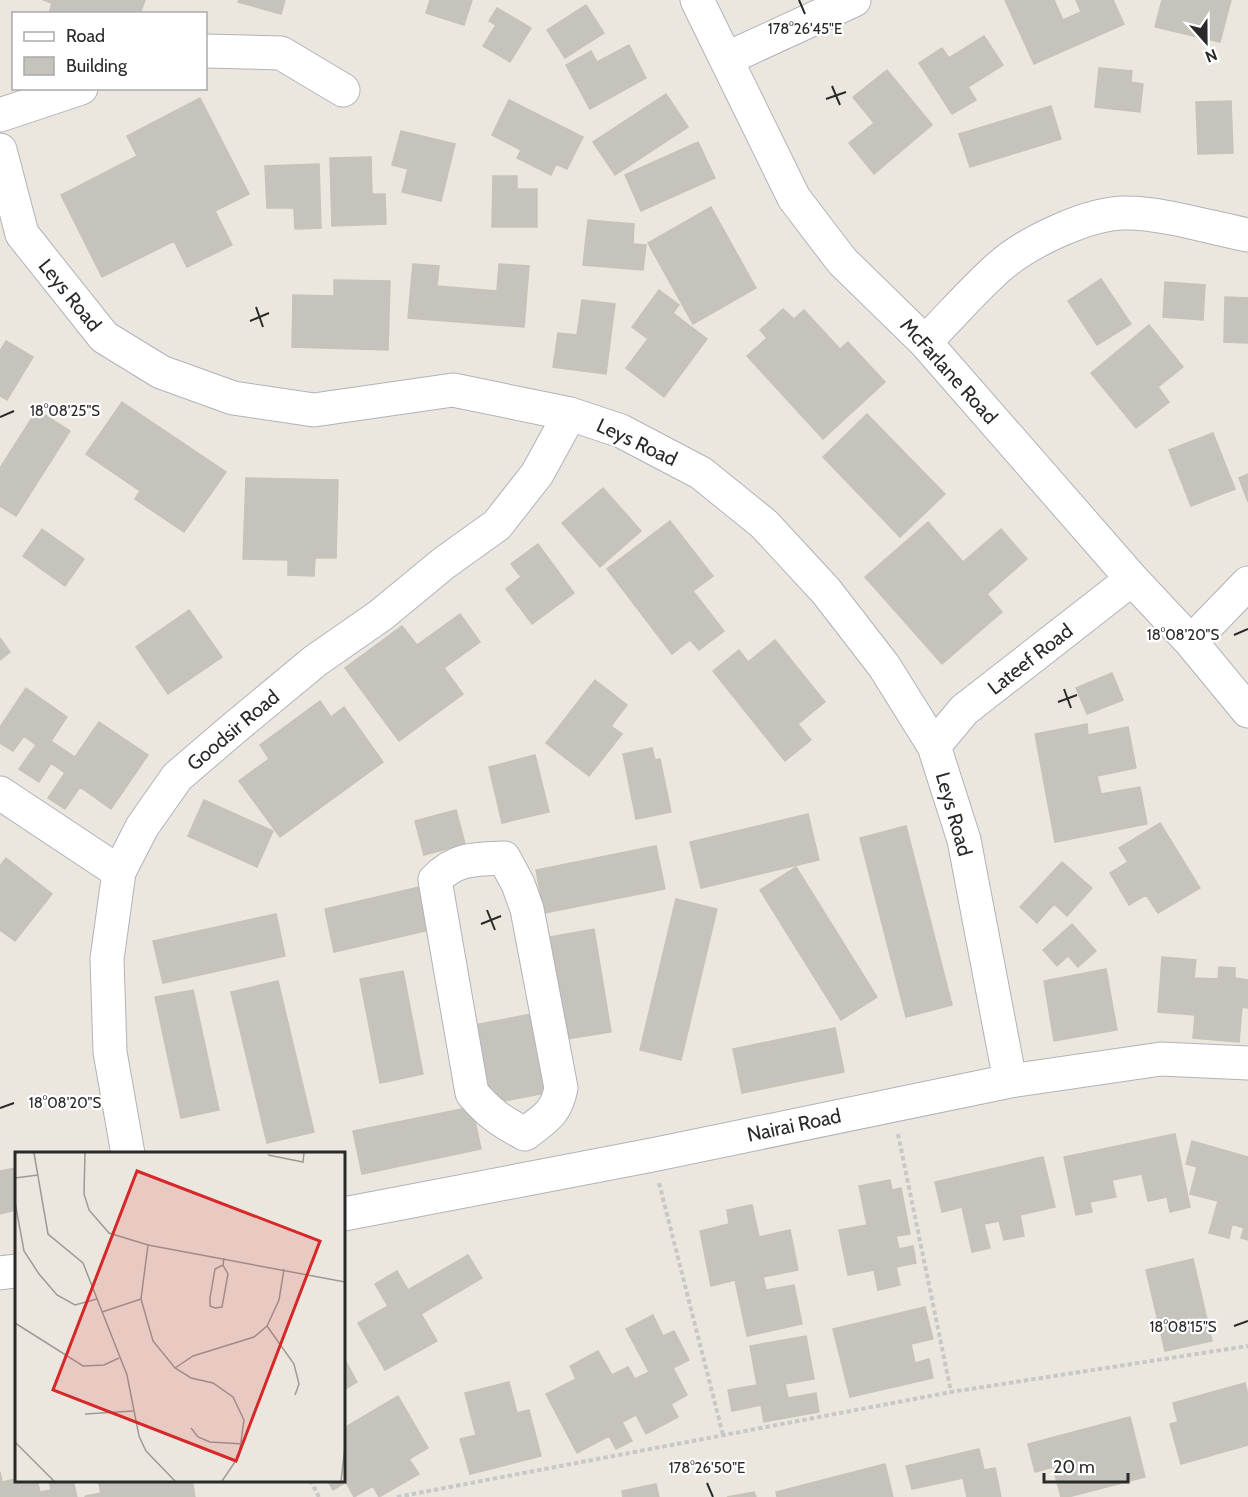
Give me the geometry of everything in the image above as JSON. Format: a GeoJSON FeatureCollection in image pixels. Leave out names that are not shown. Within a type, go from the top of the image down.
{"type":"FeatureCollection","features":[{"type":"Feature","properties":{"kind":"street","name":"McFarlane Road"},"geometry":{"type":"LineString","coordinates":[[697,0],[794,198],[842,261],[925,342],[1132,579],[1191,642],[1248,711]]}},
{"type":"Feature","properties":{"kind":"street"},"geometry":{"type":"LineString","coordinates":[[726,59],[854,0]]}},
{"type":"Feature","properties":{"kind":"street"},"geometry":{"type":"LineString","coordinates":[[207,51],[281,53],[342,90]]}},
{"type":"Feature","properties":{"kind":"street"},"geometry":{"type":"LineString","coordinates":[[0,116],[75,90]]}},
{"type":"Feature","properties":{"kind":"street","name":"Leys Road"},"geometry":{"type":"LineString","coordinates":[[0,150],[22,234],[104,337],[161,372],[233,398],[314,410],[453,390],[570,414],[621,431],[701,473],[764,524],[826,591],[884,666],[934,746],[964,840],[1010,1081]]}},
{"type":"Feature","properties":{"kind":"street"},"geometry":{"type":"LineString","coordinates":[[925,342],[1000,266],[1049,234],[1088,219],[1126,213],[1166,218],[1248,236]]}},
{"type":"Feature","properties":{"kind":"street","name":"Goodsir Road"},"geometry":{"type":"LineString","coordinates":[[128,1152],[109,1041],[107,959],[119,872],[142,827],[177,777],[315,661],[381,615],[444,563],[497,525],[537,474],[570,414]]}},
{"type":"Feature","properties":{"kind":"street","name":"Lateef Road"},"geometry":{"type":"LineString","coordinates":[[934,746],[964,710],[1132,579]]}},
{"type":"Feature","properties":{"kind":"street"},"geometry":{"type":"LineString","coordinates":[[1191,642],[1248,583]]}},
{"type":"Feature","properties":{"kind":"street"},"geometry":{"type":"LineString","coordinates":[[0,793],[119,872]]}},
{"type":"Feature","properties":{"kind":"street"},"geometry":{"type":"LineString","coordinates":[[504,858],[518,885],[527,909],[549,1021],[561,1088],[558,1103],[552,1112],[525,1134],[506,1125],[488,1111],[472,1093],[435,880],[446,869],[473,859],[504,858]]}},
{"type":"Feature","properties":{"kind":"street","name":"Nairai Road"},"geometry":{"type":"LineString","coordinates":[[345,1214],[652,1155],[1010,1081],[1161,1059],[1248,1064]]}},
{"type":"Feature","properties":{"kind":"street"},"geometry":{"type":"LineString","coordinates":[[525,1134],[532,1178]]}},
{"type":"Feature","properties":{"kind":"street"},"geometry":{"type":"LineString","coordinates":[[0,1273],[15,1270]]}},
{"type":"Feature","properties":{"kind":"path"},"geometry":{"type":"LineString","coordinates":[[892,1104],[951,1392]]}},
{"type":"Feature","properties":{"kind":"path"},"geometry":{"type":"LineString","coordinates":[[652,1155],[723,1436]]}},
{"type":"Feature","properties":{"kind":"path"},"geometry":{"type":"LineString","coordinates":[[397,1497],[951,1392],[1248,1346]]}},
{"type":"Feature","properties":{"kind":"path"},"geometry":{"type":"LineString","coordinates":[[311,1482],[319,1497]]}},
{"type":"Feature","properties":{"kind":"building"},"geometry":{"type":"Polygon","coordinates":[[[43,0],[145,0],[141,12],[50,12],[52,3],[43,0]]]}},
{"type":"Feature","properties":{"kind":"building"},"geometry":{"type":"Polygon","coordinates":[[[239,0],[285,0],[281,14],[238,2],[239,0]]]}},
{"type":"Feature","properties":{"kind":"building"},"geometry":{"type":"Polygon","coordinates":[[[430,0],[472,0],[464,25],[426,13],[430,0]]]}},
{"type":"Feature","properties":{"kind":"building"},"geometry":{"type":"Polygon","coordinates":[[[1005,0],[1054,0],[1063,20],[1081,12],[1076,0],[1113,0],[1124,24],[1034,64],[1005,0]]]}},
{"type":"Feature","properties":{"kind":"building"},"geometry":{"type":"Polygon","coordinates":[[[1162,0],[1231,0],[1220,42],[1155,27],[1162,0]]]}},
{"type":"Feature","properties":{"kind":"building"},"geometry":{"type":"Polygon","coordinates":[[[586,5],[604,33],[565,58],[547,30],[586,5]]]}},
{"type":"Feature","properties":{"kind":"building"},"geometry":{"type":"Polygon","coordinates":[[[497,8],[531,28],[510,62],[483,46],[496,25],[489,21],[497,8]]]}},
{"type":"Feature","properties":{"kind":"building"},"geometry":{"type":"Polygon","coordinates":[[[984,36],[1003,65],[968,87],[976,100],[952,114],[919,63],[942,48],[949,58],[984,36]]]}},
{"type":"Feature","properties":{"kind":"building"},"geometry":{"type":"Polygon","coordinates":[[[629,45],[646,78],[590,109],[566,65],[591,51],[597,62],[629,45]]]}},
{"type":"Feature","properties":{"kind":"building"},"geometry":{"type":"Polygon","coordinates":[[[1099,68],[1132,71],[1131,82],[1143,84],[1140,112],[1095,107],[1099,68]]]}},
{"type":"Feature","properties":{"kind":"building"},"geometry":{"type":"Polygon","coordinates":[[[887,70],[932,125],[874,174],[849,143],[874,123],[853,97],[887,70]]]}},
{"type":"Feature","properties":{"kind":"building"},"geometry":{"type":"Polygon","coordinates":[[[666,94],[688,127],[615,175],[593,142],[666,94]]]}},
{"type":"Feature","properties":{"kind":"building"},"geometry":{"type":"Polygon","coordinates":[[[200,98],[249,194],[215,211],[232,245],[187,267],[174,241],[102,277],[61,195],[137,156],[127,136],[200,98]]]}},
{"type":"Feature","properties":{"kind":"building"},"geometry":{"type":"Polygon","coordinates":[[[509,100],[583,137],[567,169],[556,164],[551,175],[517,158],[521,150],[492,135],[509,100]]]}},
{"type":"Feature","properties":{"kind":"building"},"geometry":{"type":"Polygon","coordinates":[[[1231,101],[1233,153],[1198,154],[1196,102],[1231,101]]]}},
{"type":"Feature","properties":{"kind":"building"},"geometry":{"type":"Polygon","coordinates":[[[1051,106],[1061,139],[970,167],[959,134],[1051,106]]]}},
{"type":"Feature","properties":{"kind":"building"},"geometry":{"type":"Polygon","coordinates":[[[401,131],[455,144],[441,201],[402,192],[408,169],[392,165],[401,131]]]}},
{"type":"Feature","properties":{"kind":"building"},"geometry":{"type":"Polygon","coordinates":[[[698,142],[715,178],[641,211],[625,175],[698,142]]]}},
{"type":"Feature","properties":{"kind":"building"},"geometry":{"type":"Polygon","coordinates":[[[371,157],[372,194],[385,194],[386,224],[332,226],[330,158],[371,157]]]}},
{"type":"Feature","properties":{"kind":"building"},"geometry":{"type":"Polygon","coordinates":[[[319,164],[321,228],[295,229],[294,208],[267,208],[265,166],[319,164]]]}},
{"type":"Feature","properties":{"kind":"building"},"geometry":{"type":"Polygon","coordinates":[[[493,176],[517,176],[517,189],[537,189],[537,227],[492,227],[493,176]]]}},
{"type":"Feature","properties":{"kind":"building"},"geometry":{"type":"Polygon","coordinates":[[[711,207],[756,288],[693,324],[648,243],[711,207]]]}},
{"type":"Feature","properties":{"kind":"building"},"geometry":{"type":"Polygon","coordinates":[[[588,220],[634,224],[633,244],[646,245],[643,270],[583,265],[588,220]]]}},
{"type":"Feature","properties":{"kind":"building"},"geometry":{"type":"Polygon","coordinates":[[[413,264],[439,266],[437,286],[497,291],[499,264],[529,266],[524,327],[408,318],[413,264]]]}},
{"type":"Feature","properties":{"kind":"building"},"geometry":{"type":"Polygon","coordinates":[[[1101,279],[1131,324],[1097,345],[1068,301],[1101,279]]]}},
{"type":"Feature","properties":{"kind":"building"},"geometry":{"type":"Polygon","coordinates":[[[334,280],[390,281],[388,350],[292,347],[293,295],[334,296],[334,280]]]}},
{"type":"Feature","properties":{"kind":"building"},"geometry":{"type":"Polygon","coordinates":[[[1165,282],[1205,285],[1203,320],[1163,317],[1165,282]]]}},
{"type":"Feature","properties":{"kind":"building"},"geometry":{"type":"Polygon","coordinates":[[[659,290],[679,305],[673,313],[707,339],[664,397],[626,368],[648,339],[632,327],[659,290]]]}},
{"type":"Feature","properties":{"kind":"building"},"geometry":{"type":"Polygon","coordinates":[[[1225,297],[1248,298],[1248,343],[1224,342],[1225,297]]]}},
{"type":"Feature","properties":{"kind":"building"},"geometry":{"type":"Polygon","coordinates":[[[582,300],[615,304],[606,374],[553,367],[558,333],[577,335],[582,300]]]}},
{"type":"Feature","properties":{"kind":"building"},"geometry":{"type":"Polygon","coordinates":[[[783,309],[794,319],[804,310],[840,349],[848,342],[885,382],[823,439],[747,356],[767,338],[760,330],[783,309]]]}},
{"type":"Feature","properties":{"kind":"building"},"geometry":{"type":"Polygon","coordinates":[[[1149,325],[1183,367],[1158,387],[1169,402],[1136,428],[1091,373],[1149,325]]]}},
{"type":"Feature","properties":{"kind":"building"},"geometry":{"type":"Polygon","coordinates":[[[6,341],[33,357],[7,400],[0,396],[0,351],[6,341]]]}},
{"type":"Feature","properties":{"kind":"building"},"geometry":{"type":"Polygon","coordinates":[[[122,402],[226,472],[184,532],[135,499],[140,491],[86,454],[122,402]]]}},
{"type":"Feature","properties":{"kind":"building"},"geometry":{"type":"Polygon","coordinates":[[[37,410],[70,431],[16,516],[0,506],[0,468],[37,410]]]}},
{"type":"Feature","properties":{"kind":"building"},"geometry":{"type":"Polygon","coordinates":[[[867,414],[945,494],[900,537],[823,457],[867,414]]]}},
{"type":"Feature","properties":{"kind":"building"},"geometry":{"type":"Polygon","coordinates":[[[1213,433],[1235,489],[1191,506],[1169,450],[1213,433]]]}},
{"type":"Feature","properties":{"kind":"building"},"geometry":{"type":"Polygon","coordinates":[[[1248,474],[1248,502],[1239,478],[1248,474]]]}},
{"type":"Feature","properties":{"kind":"building"},"geometry":{"type":"Polygon","coordinates":[[[246,478],[338,480],[336,558],[315,558],[314,576],[288,575],[288,560],[243,559],[246,478]]]}},
{"type":"Feature","properties":{"kind":"building"},"geometry":{"type":"Polygon","coordinates":[[[603,488],[641,531],[600,567],[562,523],[603,488]]]}},
{"type":"Feature","properties":{"kind":"building"},"geometry":{"type":"Polygon","coordinates":[[[670,521],[713,576],[693,591],[724,631],[699,650],[690,640],[672,654],[607,569],[670,521]]]}},
{"type":"Feature","properties":{"kind":"building"},"geometry":{"type":"Polygon","coordinates":[[[928,522],[963,562],[1001,529],[1027,559],[987,594],[1002,612],[942,664],[865,577],[928,522]]]}},
{"type":"Feature","properties":{"kind":"building"},"geometry":{"type":"Polygon","coordinates":[[[42,529],[84,559],[65,586],[23,556],[42,529]]]}},
{"type":"Feature","properties":{"kind":"building"},"geometry":{"type":"Polygon","coordinates":[[[538,544],[574,593],[532,624],[506,589],[521,577],[511,564],[538,544]]]}},
{"type":"Feature","properties":{"kind":"building"},"geometry":{"type":"Polygon","coordinates":[[[189,610],[222,657],[168,694],[136,647],[189,610]]]}},
{"type":"Feature","properties":{"kind":"building"},"geometry":{"type":"Polygon","coordinates":[[[460,614],[480,642],[444,668],[463,694],[399,741],[345,668],[402,626],[417,645],[460,614]]]}},
{"type":"Feature","properties":{"kind":"building"},"geometry":{"type":"Polygon","coordinates":[[[0,638],[10,652],[0,660],[0,638]]]}},
{"type":"Feature","properties":{"kind":"building"},"geometry":{"type":"Polygon","coordinates":[[[775,640],[825,702],[798,724],[811,740],[785,761],[713,671],[739,650],[748,662],[775,640]]]}},
{"type":"Feature","properties":{"kind":"building"},"geometry":{"type":"Polygon","coordinates":[[[1112,673],[1123,700],[1087,714],[1076,688],[1112,673]]]}},
{"type":"Feature","properties":{"kind":"building"},"geometry":{"type":"Polygon","coordinates":[[[595,680],[627,705],[611,726],[622,734],[589,776],[546,743],[595,680]]]}},
{"type":"Feature","properties":{"kind":"building"},"geometry":{"type":"Polygon","coordinates":[[[26,688],[67,717],[51,741],[75,757],[99,722],[148,755],[111,809],[80,787],[65,809],[48,798],[65,773],[51,763],[39,782],[19,769],[36,745],[24,736],[13,751],[0,743],[0,727],[26,688]]]}},
{"type":"Feature","properties":{"kind":"building"},"geometry":{"type":"Polygon","coordinates":[[[320,701],[331,717],[344,707],[383,762],[280,837],[239,781],[269,759],[260,745],[320,701]]]}},
{"type":"Feature","properties":{"kind":"building"},"geometry":{"type":"Polygon","coordinates":[[[1087,724],[1088,735],[1128,727],[1136,768],[1097,776],[1101,794],[1140,787],[1147,824],[1055,842],[1035,734],[1087,724]]]}},
{"type":"Feature","properties":{"kind":"building"},"geometry":{"type":"Polygon","coordinates":[[[652,748],[655,760],[660,759],[671,812],[636,819],[623,754],[652,748]]]}},
{"type":"Feature","properties":{"kind":"building"},"geometry":{"type":"Polygon","coordinates":[[[535,755],[549,812],[502,823],[489,767],[535,755]]]}},
{"type":"Feature","properties":{"kind":"building"},"geometry":{"type":"Polygon","coordinates":[[[204,800],[273,831],[257,867],[188,836],[204,800]]]}},
{"type":"Feature","properties":{"kind":"building"},"geometry":{"type":"Polygon","coordinates":[[[456,810],[465,844],[424,855],[415,821],[456,810]]]}},
{"type":"Feature","properties":{"kind":"building"},"geometry":{"type":"Polygon","coordinates":[[[808,814],[819,860],[701,888],[690,842],[808,814]]]}},
{"type":"Feature","properties":{"kind":"building"},"geometry":{"type":"Polygon","coordinates":[[[1160,823],[1200,888],[1158,913],[1146,895],[1129,905],[1110,873],[1128,862],[1119,848],[1160,823]]]}},
{"type":"Feature","properties":{"kind":"building"},"geometry":{"type":"Polygon","coordinates":[[[906,826],[952,1005],[906,1017],[860,838],[906,826]]]}},
{"type":"Feature","properties":{"kind":"building"},"geometry":{"type":"Polygon","coordinates":[[[656,846],[665,889],[544,913],[536,870],[656,846]]]}},
{"type":"Feature","properties":{"kind":"building"},"geometry":{"type":"Polygon","coordinates":[[[6,858],[52,894],[15,941],[0,930],[0,866],[6,858]]]}},
{"type":"Feature","properties":{"kind":"building"},"geometry":{"type":"Polygon","coordinates":[[[1062,862],[1092,888],[1067,916],[1054,904],[1037,923],[1020,907],[1062,862]]]}},
{"type":"Feature","properties":{"kind":"building"},"geometry":{"type":"Polygon","coordinates":[[[796,867],[877,997],[841,1020],[760,890],[796,867]]]}},
{"type":"Feature","properties":{"kind":"building"},"geometry":{"type":"Polygon","coordinates":[[[424,886],[434,929],[334,952],[325,909],[424,886]]]}},
{"type":"Feature","properties":{"kind":"building"},"geometry":{"type":"Polygon","coordinates":[[[676,899],[717,909],[681,1060],[640,1050],[676,899]]]}},
{"type":"Feature","properties":{"kind":"building"},"geometry":{"type":"Polygon","coordinates":[[[276,914],[285,956],[163,983],[153,941],[276,914]]]}},
{"type":"Feature","properties":{"kind":"building"},"geometry":{"type":"Polygon","coordinates":[[[1072,924],[1096,951],[1078,967],[1068,956],[1057,966],[1043,950],[1072,924]]]}},
{"type":"Feature","properties":{"kind":"building"},"geometry":{"type":"Polygon","coordinates":[[[594,929],[611,1032],[561,1040],[544,938],[594,929]]]}},
{"type":"Feature","properties":{"kind":"building"},"geometry":{"type":"Polygon","coordinates":[[[1162,957],[1196,960],[1194,978],[1218,979],[1219,967],[1235,968],[1235,978],[1248,980],[1248,1008],[1242,1007],[1239,1042],[1193,1038],[1195,1015],[1158,1012],[1162,957]]]}},
{"type":"Feature","properties":{"kind":"building"},"geometry":{"type":"Polygon","coordinates":[[[1106,969],[1117,1030],[1054,1041],[1044,981],[1106,969]]]}},
{"type":"Feature","properties":{"kind":"building"},"geometry":{"type":"Polygon","coordinates":[[[403,971],[423,1074],[380,1083],[360,979],[403,971]]]}},
{"type":"Feature","properties":{"kind":"building"},"geometry":{"type":"Polygon","coordinates":[[[278,981],[314,1132],[267,1143],[231,992],[278,981]]]}},
{"type":"Feature","properties":{"kind":"building"},"geometry":{"type":"Polygon","coordinates":[[[193,990],[219,1110],[181,1118],[155,997],[193,990]]]}},
{"type":"Feature","properties":{"kind":"building"},"geometry":{"type":"Polygon","coordinates":[[[532,1014],[546,1093],[488,1104],[474,1025],[532,1014]]]}},
{"type":"Feature","properties":{"kind":"building"},"geometry":{"type":"Polygon","coordinates":[[[835,1028],[844,1072],[742,1093],[733,1049],[835,1028]]]}},
{"type":"Feature","properties":{"kind":"building"},"geometry":{"type":"Polygon","coordinates":[[[472,1107],[481,1149],[362,1174],[353,1131],[472,1107]]]}},
{"type":"Feature","properties":{"kind":"building"},"geometry":{"type":"Polygon","coordinates":[[[1175,1134],[1190,1207],[1170,1212],[1167,1197],[1148,1201],[1142,1174],[1112,1180],[1116,1197],[1090,1202],[1092,1212],[1076,1215],[1064,1157],[1175,1134]]]}},
{"type":"Feature","properties":{"kind":"building"},"geometry":{"type":"Polygon","coordinates":[[[1192,1141],[1248,1157],[1248,1240],[1241,1238],[1244,1228],[1232,1224],[1229,1238],[1209,1233],[1218,1201],[1190,1194],[1197,1167],[1186,1164],[1192,1141]]]}},
{"type":"Feature","properties":{"kind":"building"},"geometry":{"type":"Polygon","coordinates":[[[1043,1157],[1055,1207],[1020,1215],[1024,1236],[1004,1240],[999,1221],[984,1224],[990,1248],[972,1252],[962,1207],[942,1212],[935,1182],[1043,1157]]]}},
{"type":"Feature","properties":{"kind":"building"},"geometry":{"type":"Polygon","coordinates":[[[15,1168],[15,1210],[0,1214],[0,1171],[15,1168]]]}},
{"type":"Feature","properties":{"kind":"building"},"geometry":{"type":"Polygon","coordinates":[[[890,1180],[892,1190],[901,1188],[910,1234],[896,1236],[899,1249],[913,1246],[916,1263],[896,1267],[900,1285],[878,1290],[874,1270],[848,1275],[839,1230],[867,1225],[859,1186],[890,1180]]]}},
{"type":"Feature","properties":{"kind":"building"},"geometry":{"type":"Polygon","coordinates":[[[752,1205],[759,1237],[790,1230],[798,1270],[763,1277],[766,1290],[794,1285],[802,1324],[747,1336],[735,1280],[711,1286],[700,1231],[729,1224],[727,1210],[752,1205]]]}},
{"type":"Feature","properties":{"kind":"building"},"geometry":{"type":"Polygon","coordinates":[[[468,1255],[482,1278],[421,1314],[437,1341],[385,1370],[358,1323],[388,1306],[375,1284],[397,1271],[408,1290],[468,1255]]]}},
{"type":"Feature","properties":{"kind":"building"},"geometry":{"type":"Polygon","coordinates":[[[1193,1259],[1212,1341],[1165,1351],[1146,1270],[1193,1259]]]}},
{"type":"Feature","properties":{"kind":"building"},"geometry":{"type":"Polygon","coordinates":[[[925,1307],[933,1339],[911,1344],[915,1363],[929,1359],[933,1378],[850,1397],[833,1329],[925,1307]]]}},
{"type":"Feature","properties":{"kind":"building"},"geometry":{"type":"Polygon","coordinates":[[[653,1315],[663,1336],[674,1331],[689,1360],[673,1368],[687,1395],[671,1404],[678,1417],[646,1434],[636,1415],[622,1422],[632,1441],[616,1449],[609,1436],[577,1453],[546,1394],[576,1379],[570,1366],[598,1351],[612,1375],[628,1367],[635,1379],[649,1372],[626,1329],[653,1315]]]}},
{"type":"Feature","properties":{"kind":"building"},"geometry":{"type":"Polygon","coordinates":[[[806,1336],[814,1379],[785,1384],[788,1398],[816,1393],[819,1412],[764,1422],[761,1405],[732,1411],[728,1390],[757,1385],[750,1346],[806,1336]]]}},
{"type":"Feature","properties":{"kind":"building"},"geometry":{"type":"Polygon","coordinates":[[[345,1360],[357,1382],[345,1389],[345,1360]]]}},
{"type":"Feature","properties":{"kind":"building"},"geometry":{"type":"Polygon","coordinates":[[[509,1382],[517,1413],[529,1410],[541,1456],[470,1474],[460,1439],[476,1435],[465,1393],[509,1382]]]}},
{"type":"Feature","properties":{"kind":"building"},"geometry":{"type":"Polygon","coordinates":[[[1245,1383],[1248,1395],[1248,1445],[1181,1464],[1170,1424],[1178,1422],[1173,1403],[1245,1383]]]}},
{"type":"Feature","properties":{"kind":"building"},"geometry":{"type":"Polygon","coordinates":[[[398,1396],[428,1448],[409,1459],[419,1474],[379,1497],[373,1486],[354,1497],[346,1482],[333,1490],[328,1482],[345,1482],[345,1427],[398,1396]]]}},
{"type":"Feature","properties":{"kind":"building"},"geometry":{"type":"Polygon","coordinates":[[[1130,1417],[1145,1477],[1061,1497],[1053,1467],[1035,1472],[1028,1444],[1130,1417]]]}},
{"type":"Feature","properties":{"kind":"building"},"geometry":{"type":"Polygon","coordinates":[[[979,1449],[984,1470],[995,1468],[1001,1497],[967,1497],[963,1478],[912,1489],[906,1466],[979,1449]]]}},
{"type":"Feature","properties":{"kind":"building"},"geometry":{"type":"Polygon","coordinates":[[[885,1464],[893,1497],[777,1497],[776,1492],[885,1464]]]}},
{"type":"Feature","properties":{"kind":"building"},"geometry":{"type":"Polygon","coordinates":[[[0,1472],[2,1482],[15,1479],[15,1482],[38,1482],[40,1492],[51,1490],[49,1482],[73,1482],[77,1497],[0,1497],[0,1472]]]}},
{"type":"Feature","properties":{"kind":"building"},"geometry":{"type":"Polygon","coordinates":[[[98,1482],[192,1482],[195,1497],[85,1497],[101,1493],[98,1482]]]}},
{"type":"Feature","properties":{"kind":"building"},"geometry":{"type":"Polygon","coordinates":[[[656,1484],[659,1497],[623,1497],[622,1491],[656,1484]]]}},
{"type":"Feature","properties":{"kind":"building"},"geometry":{"type":"Polygon","coordinates":[[[754,1492],[756,1497],[727,1497],[754,1492]]]}}]}
